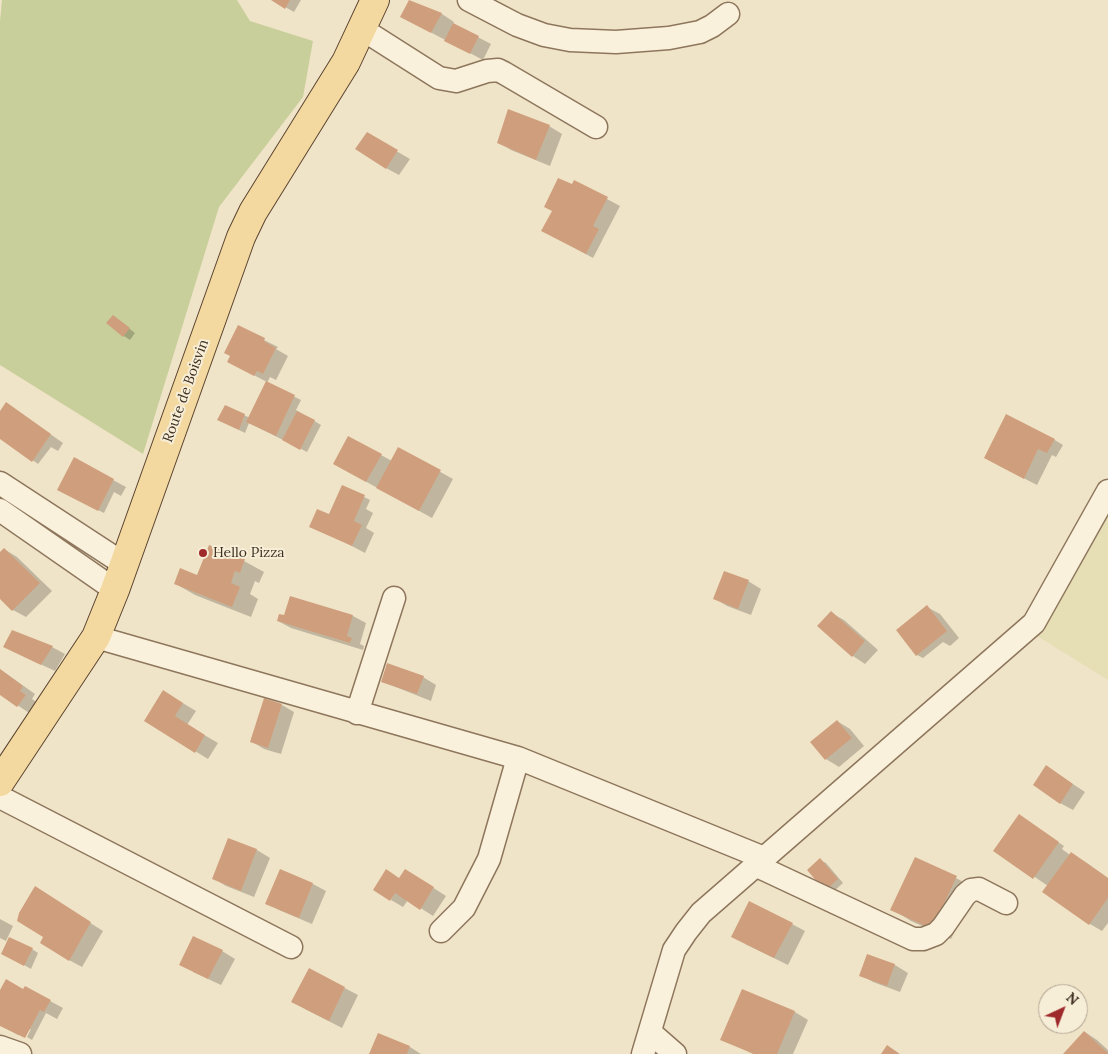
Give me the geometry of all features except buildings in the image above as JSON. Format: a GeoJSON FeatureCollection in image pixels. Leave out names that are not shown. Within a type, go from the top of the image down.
{"type":"FeatureCollection","features":[{"type":"Feature","properties":{"kind":"main road","name":"Route de Boisvin"},"geometry":{"type":"LineString","coordinates":[[0,782],[96,637],[115,590],[241,237],[253,212],[346,62],[375,0]]}},
{"type":"Feature","properties":{"kind":"street"},"geometry":{"type":"LineString","coordinates":[[469,0],[517,25],[544,35],[570,40],[616,42],[669,38],[700,32],[728,14]]}},
{"type":"Feature","properties":{"kind":"street"},"geometry":{"type":"LineString","coordinates":[[362,29],[439,78],[456,81],[487,70],[498,70],[596,127]]}},
{"type":"Feature","properties":{"kind":"street"},"geometry":{"type":"LineString","coordinates":[[0,483],[124,564]]}},
{"type":"Feature","properties":{"kind":"street"},"geometry":{"type":"LineString","coordinates":[[643,1054],[651,1033],[674,950],[701,913],[1034,623],[1108,491]]}},
{"type":"Feature","properties":{"kind":"street"},"geometry":{"type":"LineString","coordinates":[[0,510],[115,590]]}},
{"type":"Feature","properties":{"kind":"street"},"geometry":{"type":"LineString","coordinates":[[357,713],[394,598]]}},
{"type":"Feature","properties":{"kind":"street"},"geometry":{"type":"LineString","coordinates":[[96,637],[518,758],[759,862],[913,940],[923,939],[936,934],[943,927],[964,894],[971,890],[980,889],[1006,903]]}},
{"type":"Feature","properties":{"kind":"street"},"geometry":{"type":"LineString","coordinates":[[441,931],[464,908],[489,859],[518,758]]}},
{"type":"Feature","properties":{"kind":"street"},"geometry":{"type":"LineString","coordinates":[[0,797],[291,947]]}},
{"type":"Feature","properties":{"kind":"street"},"geometry":{"type":"LineString","coordinates":[[651,1033],[675,1054]]}},
{"type":"Feature","properties":{"kind":"street"},"geometry":{"type":"LineString","coordinates":[[0,1047],[20,1054]]}},
{"type":"Feature","properties":{"kind":"shaded area"},"geometry":{"type":"Polygon","coordinates":[[[1108,499],[1108,680],[1029,631],[1108,499]]]}},
{"type":"Feature","properties":{"kind":"green space"},"geometry":{"type":"Polygon","coordinates":[[[2,0],[237,0],[250,21],[313,41],[303,97],[219,207],[143,454],[0,365],[0,21],[2,0]]]}},
{"type":"Feature","properties":{"kind":"place","name":"Hello Pizza"},"geometry":{"type":"Point","coordinates":[203,553]}}]}
